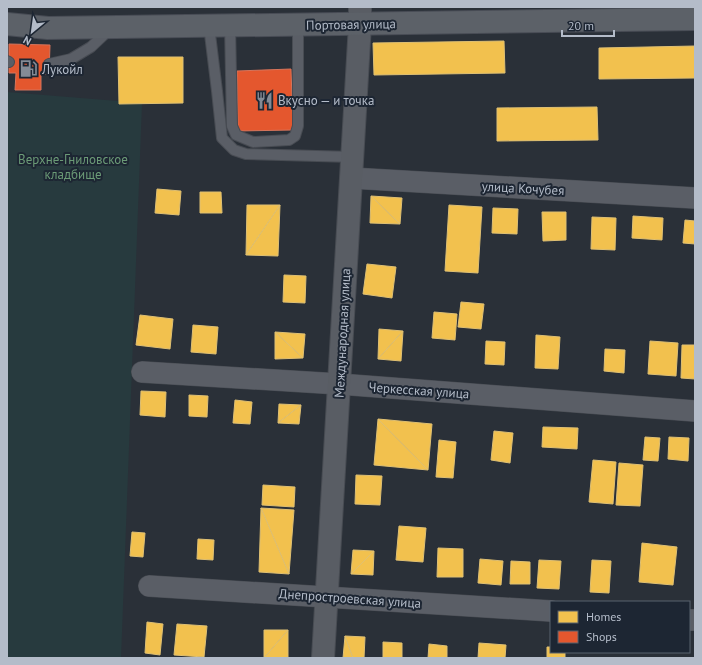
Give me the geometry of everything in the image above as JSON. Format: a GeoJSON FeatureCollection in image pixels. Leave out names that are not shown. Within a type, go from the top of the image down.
{"type":"FeatureCollection","features":[{"type":"Feature","properties":{"kind":"main road","name":"Портовая улица"},"geometry":{"type":"LineString","coordinates":[[7,24],[48,28],[298,24],[360,15],[695,19]]}},
{"type":"Feature","properties":{"kind":"main road","name":"Международная улица"},"geometry":{"type":"LineString","coordinates":[[323,658],[360,15]]}},
{"type":"Feature","properties":{"kind":"street","name":"улица Кочубея"},"geometry":{"type":"LineString","coordinates":[[351,178],[695,198]]}},
{"type":"Feature","properties":{"kind":"street","name":"Черкесская улица"},"geometry":{"type":"LineString","coordinates":[[142,372],[339,384],[695,411]]}},
{"type":"Feature","properties":{"kind":"street","name":"Днепростроевская улица"},"geometry":{"type":"LineString","coordinates":[[149,586],[550,611]]}},
{"type":"Feature","properties":{"kind":"lane"},"geometry":{"type":"LineString","coordinates":[[230,25],[232,126],[236,135],[252,142],[289,140],[295,136],[298,126],[298,24]]}},
{"type":"Feature","properties":{"kind":"lane"},"geometry":{"type":"LineString","coordinates":[[208,26],[222,138],[234,150],[246,154],[353,157]]}},
{"type":"Feature","properties":{"kind":"lane"},"geometry":{"type":"LineString","coordinates":[[49,64],[71,59],[91,47],[113,27]]}},
{"type":"Feature","properties":{"kind":"green space","name":"Верхне-Гниловское кладбище"},"geometry":{"type":"Polygon","coordinates":[[[7,92],[142,103],[121,658],[7,658],[7,92]]]}},
{"type":"Feature","properties":{"kind":"building: Homes"},"geometry":{"type":"Polygon","coordinates":[[[504,41],[505,73],[374,75],[373,43],[504,41]]]}},
{"type":"Feature","properties":{"kind":"building: Homes"},"geometry":{"type":"Polygon","coordinates":[[[695,46],[695,78],[599,79],[599,48],[695,46]]]}},
{"type":"Feature","properties":{"kind":"building: Homes"},"geometry":{"type":"Polygon","coordinates":[[[118,57],[183,57],[183,103],[119,104],[118,57]]]}},
{"type":"Feature","properties":{"kind":"building: Homes"},"geometry":{"type":"Polygon","coordinates":[[[597,107],[598,140],[497,141],[497,108],[597,107]]]}},
{"type":"Feature","properties":{"kind":"building: Homes"},"geometry":{"type":"Polygon","coordinates":[[[157,189],[181,191],[179,215],[155,213],[157,189]]]}},
{"type":"Feature","properties":{"kind":"building: Homes"},"geometry":{"type":"Polygon","coordinates":[[[200,192],[221,192],[222,213],[200,213],[200,192]]]}},
{"type":"Feature","properties":{"kind":"building: Homes"},"geometry":{"type":"Polygon","coordinates":[[[371,196],[400,224],[370,223],[371,196]]]}},
{"type":"Feature","properties":{"kind":"building: Homes"},"geometry":{"type":"Polygon","coordinates":[[[371,196],[402,198],[400,224],[371,196]]]}},
{"type":"Feature","properties":{"kind":"building: Homes"},"geometry":{"type":"Polygon","coordinates":[[[247,205],[280,205],[246,255],[247,205]]]}},
{"type":"Feature","properties":{"kind":"building: Homes"},"geometry":{"type":"Polygon","coordinates":[[[280,205],[278,256],[246,255],[280,205]]]}},
{"type":"Feature","properties":{"kind":"building: Homes"},"geometry":{"type":"Polygon","coordinates":[[[449,205],[482,207],[478,273],[445,271],[449,205]]]}},
{"type":"Feature","properties":{"kind":"building: Homes"},"geometry":{"type":"Polygon","coordinates":[[[493,208],[518,209],[517,234],[492,233],[493,208]]]}},
{"type":"Feature","properties":{"kind":"building: Homes"},"geometry":{"type":"Polygon","coordinates":[[[542,212],[566,212],[566,240],[543,241],[542,212]]]}},
{"type":"Feature","properties":{"kind":"building: Homes"},"geometry":{"type":"Polygon","coordinates":[[[633,216],[663,218],[662,240],[632,238],[633,216]]]}},
{"type":"Feature","properties":{"kind":"building: Homes"},"geometry":{"type":"Polygon","coordinates":[[[592,217],[616,218],[615,250],[591,249],[592,217]]]}},
{"type":"Feature","properties":{"kind":"building: Homes"},"geometry":{"type":"Polygon","coordinates":[[[685,220],[695,221],[695,244],[683,243],[685,220]]]}},
{"type":"Feature","properties":{"kind":"building: Homes"},"geometry":{"type":"Polygon","coordinates":[[[367,264],[396,267],[392,298],[363,294],[367,264]]]}},
{"type":"Feature","properties":{"kind":"building: Homes"},"geometry":{"type":"Polygon","coordinates":[[[284,275],[306,276],[305,303],[283,302],[284,275]]]}},
{"type":"Feature","properties":{"kind":"building: Homes"},"geometry":{"type":"Polygon","coordinates":[[[461,302],[484,304],[481,329],[458,327],[461,302]]]}},
{"type":"Feature","properties":{"kind":"building: Homes"},"geometry":{"type":"Polygon","coordinates":[[[434,312],[457,314],[455,340],[432,338],[434,312]]]}},
{"type":"Feature","properties":{"kind":"building: Homes"},"geometry":{"type":"Polygon","coordinates":[[[140,315],[173,319],[170,349],[136,345],[140,315]]]}},
{"type":"Feature","properties":{"kind":"building: Homes"},"geometry":{"type":"Polygon","coordinates":[[[193,325],[218,327],[216,354],[191,352],[193,325]]]}},
{"type":"Feature","properties":{"kind":"building: Homes"},"geometry":{"type":"Polygon","coordinates":[[[379,329],[403,331],[378,359],[379,329]]]}},
{"type":"Feature","properties":{"kind":"building: Homes"},"geometry":{"type":"Polygon","coordinates":[[[403,331],[401,361],[378,359],[403,331]]]}},
{"type":"Feature","properties":{"kind":"building: Homes"},"geometry":{"type":"Polygon","coordinates":[[[275,332],[305,334],[303,358],[275,332]]]}},
{"type":"Feature","properties":{"kind":"building: Homes"},"geometry":{"type":"Polygon","coordinates":[[[275,332],[303,358],[275,359],[275,332]]]}},
{"type":"Feature","properties":{"kind":"building: Homes"},"geometry":{"type":"Polygon","coordinates":[[[536,335],[560,337],[558,369],[535,368],[536,335]]]}},
{"type":"Feature","properties":{"kind":"building: Homes"},"geometry":{"type":"Polygon","coordinates":[[[486,341],[505,342],[504,365],[485,364],[486,341]]]}},
{"type":"Feature","properties":{"kind":"building: Homes"},"geometry":{"type":"Polygon","coordinates":[[[650,341],[678,343],[676,376],[648,374],[650,341]]]}},
{"type":"Feature","properties":{"kind":"building: Homes"},"geometry":{"type":"Polygon","coordinates":[[[682,345],[695,345],[695,379],[681,378],[682,345]]]}},
{"type":"Feature","properties":{"kind":"building: Homes"},"geometry":{"type":"Polygon","coordinates":[[[605,349],[625,350],[624,373],[604,371],[605,349]]]}},
{"type":"Feature","properties":{"kind":"building: Homes"},"geometry":{"type":"Polygon","coordinates":[[[141,391],[166,392],[165,417],[140,415],[141,391]]]}},
{"type":"Feature","properties":{"kind":"building: Homes"},"geometry":{"type":"Polygon","coordinates":[[[189,395],[208,396],[207,417],[189,416],[189,395]]]}},
{"type":"Feature","properties":{"kind":"building: Homes"},"geometry":{"type":"Polygon","coordinates":[[[235,400],[252,402],[250,424],[233,423],[235,400]]]}},
{"type":"Feature","properties":{"kind":"building: Homes"},"geometry":{"type":"Polygon","coordinates":[[[279,404],[301,405],[278,423],[279,404]]]}},
{"type":"Feature","properties":{"kind":"building: Homes"},"geometry":{"type":"Polygon","coordinates":[[[301,405],[299,424],[278,423],[301,405]]]}},
{"type":"Feature","properties":{"kind":"building: Homes"},"geometry":{"type":"Polygon","coordinates":[[[378,419],[428,470],[374,465],[378,419]]]}},
{"type":"Feature","properties":{"kind":"building: Homes"},"geometry":{"type":"Polygon","coordinates":[[[378,419],[432,424],[428,470],[378,419]]]}},
{"type":"Feature","properties":{"kind":"building: Homes"},"geometry":{"type":"Polygon","coordinates":[[[543,427],[578,428],[577,449],[542,447],[543,427]]]}},
{"type":"Feature","properties":{"kind":"building: Homes"},"geometry":{"type":"Polygon","coordinates":[[[494,431],[513,433],[510,463],[491,460],[494,431]]]}},
{"type":"Feature","properties":{"kind":"building: Homes"},"geometry":{"type":"Polygon","coordinates":[[[645,437],[660,438],[658,461],[643,460],[645,437]]]}},
{"type":"Feature","properties":{"kind":"building: Homes"},"geometry":{"type":"Polygon","coordinates":[[[669,437],[689,438],[688,461],[668,459],[669,437]]]}},
{"type":"Feature","properties":{"kind":"building: Homes"},"geometry":{"type":"Polygon","coordinates":[[[439,440],[456,442],[453,478],[436,477],[439,440]]]}},
{"type":"Feature","properties":{"kind":"building: Homes"},"geometry":{"type":"Polygon","coordinates":[[[593,460],[616,462],[613,504],[589,502],[593,460]]]}},
{"type":"Feature","properties":{"kind":"building: Homes"},"geometry":{"type":"Polygon","coordinates":[[[619,463],[643,465],[640,506],[616,505],[619,463]]]}},
{"type":"Feature","properties":{"kind":"building: Homes"},"geometry":{"type":"Polygon","coordinates":[[[356,475],[382,476],[380,505],[355,504],[356,475]]]}},
{"type":"Feature","properties":{"kind":"building: Homes"},"geometry":{"type":"Polygon","coordinates":[[[263,485],[295,487],[294,507],[262,505],[263,485]]]}},
{"type":"Feature","properties":{"kind":"building: Homes"},"geometry":{"type":"Polygon","coordinates":[[[261,508],[294,510],[289,574],[261,508]]]}},
{"type":"Feature","properties":{"kind":"building: Homes"},"geometry":{"type":"Polygon","coordinates":[[[261,508],[289,574],[259,572],[261,508]]]}},
{"type":"Feature","properties":{"kind":"building: Homes"},"geometry":{"type":"Polygon","coordinates":[[[399,526],[426,528],[423,562],[396,560],[399,526]]]}},
{"type":"Feature","properties":{"kind":"building: Homes"},"geometry":{"type":"Polygon","coordinates":[[[132,532],[145,533],[143,557],[130,556],[132,532]]]}},
{"type":"Feature","properties":{"kind":"building: Homes"},"geometry":{"type":"Polygon","coordinates":[[[198,539],[214,540],[213,560],[197,559],[198,539]]]}},
{"type":"Feature","properties":{"kind":"building: Homes"},"geometry":{"type":"Polygon","coordinates":[[[642,543],[677,547],[673,585],[639,582],[642,543]]]}},
{"type":"Feature","properties":{"kind":"building: Homes"},"geometry":{"type":"Polygon","coordinates":[[[438,548],[463,549],[463,577],[437,577],[438,548]]]}},
{"type":"Feature","properties":{"kind":"building: Homes"},"geometry":{"type":"Polygon","coordinates":[[[353,550],[374,551],[351,574],[353,550]]]}},
{"type":"Feature","properties":{"kind":"building: Homes"},"geometry":{"type":"Polygon","coordinates":[[[374,551],[373,575],[351,574],[374,551]]]}},
{"type":"Feature","properties":{"kind":"building: Homes"},"geometry":{"type":"Polygon","coordinates":[[[480,559],[503,561],[501,585],[478,583],[480,559]]]}},
{"type":"Feature","properties":{"kind":"building: Homes"},"geometry":{"type":"Polygon","coordinates":[[[539,560],[561,561],[559,589],[537,588],[539,560]]]}},
{"type":"Feature","properties":{"kind":"building: Homes"},"geometry":{"type":"Polygon","coordinates":[[[592,560],[611,561],[609,593],[590,592],[592,560]]]}},
{"type":"Feature","properties":{"kind":"building: Homes"},"geometry":{"type":"Polygon","coordinates":[[[511,561],[530,562],[530,584],[510,584],[511,561]]]}},
{"type":"Feature","properties":{"kind":"building: Homes"},"geometry":{"type":"Polygon","coordinates":[[[147,622],[163,624],[160,655],[145,653],[147,622]]]}},
{"type":"Feature","properties":{"kind":"building: Homes"},"geometry":{"type":"Polygon","coordinates":[[[177,624],[207,626],[204,657],[174,655],[177,624]]]}},
{"type":"Feature","properties":{"kind":"building: Homes"},"geometry":{"type":"Polygon","coordinates":[[[264,630],[288,630],[264,658],[264,630]]]}},
{"type":"Feature","properties":{"kind":"building: Homes"},"geometry":{"type":"Polygon","coordinates":[[[288,630],[288,658],[264,658],[288,630]]]}},
{"type":"Feature","properties":{"kind":"building: Homes"},"geometry":{"type":"Polygon","coordinates":[[[345,636],[353,658],[343,658],[345,636]]]}},
{"type":"Feature","properties":{"kind":"building: Homes"},"geometry":{"type":"Polygon","coordinates":[[[345,636],[365,637],[364,658],[353,658],[345,636]]]}},
{"type":"Feature","properties":{"kind":"building: Homes"},"geometry":{"type":"Polygon","coordinates":[[[383,642],[402,643],[402,658],[383,658],[383,642]]]}},
{"type":"Feature","properties":{"kind":"building: Homes"},"geometry":{"type":"Polygon","coordinates":[[[479,643],[506,645],[505,658],[478,658],[479,643]]]}},
{"type":"Feature","properties":{"kind":"building: Homes"},"geometry":{"type":"Polygon","coordinates":[[[429,644],[447,646],[447,658],[428,658],[429,644]]]}},
{"type":"Feature","properties":{"kind":"building: Homes"},"geometry":{"type":"Polygon","coordinates":[[[547,647],[550,647],[550,653],[565,653],[565,658],[547,658],[547,647]]]}},
{"type":"Feature","properties":{"kind":"building: Shops","name":"Лукойл"},"geometry":{"type":"Polygon","coordinates":[[[9,44],[50,45],[49,74],[41,74],[41,90],[15,90],[16,73],[9,73],[9,44]]]}},
{"type":"Feature","properties":{"kind":"building: Shops","name":"Вкусно — и точка"},"geometry":{"type":"Polygon","coordinates":[[[291,69],[293,130],[238,131],[237,71],[291,69]]]}},
{"type":"Feature","properties":{"kind":"place","name":"Лукойл"},"geometry":{"type":"Point","coordinates":[29,69]}},
{"type":"Feature","properties":{"kind":"place","name":"Вкусно — и точка"},"geometry":{"type":"Point","coordinates":[265,100]}}]}
